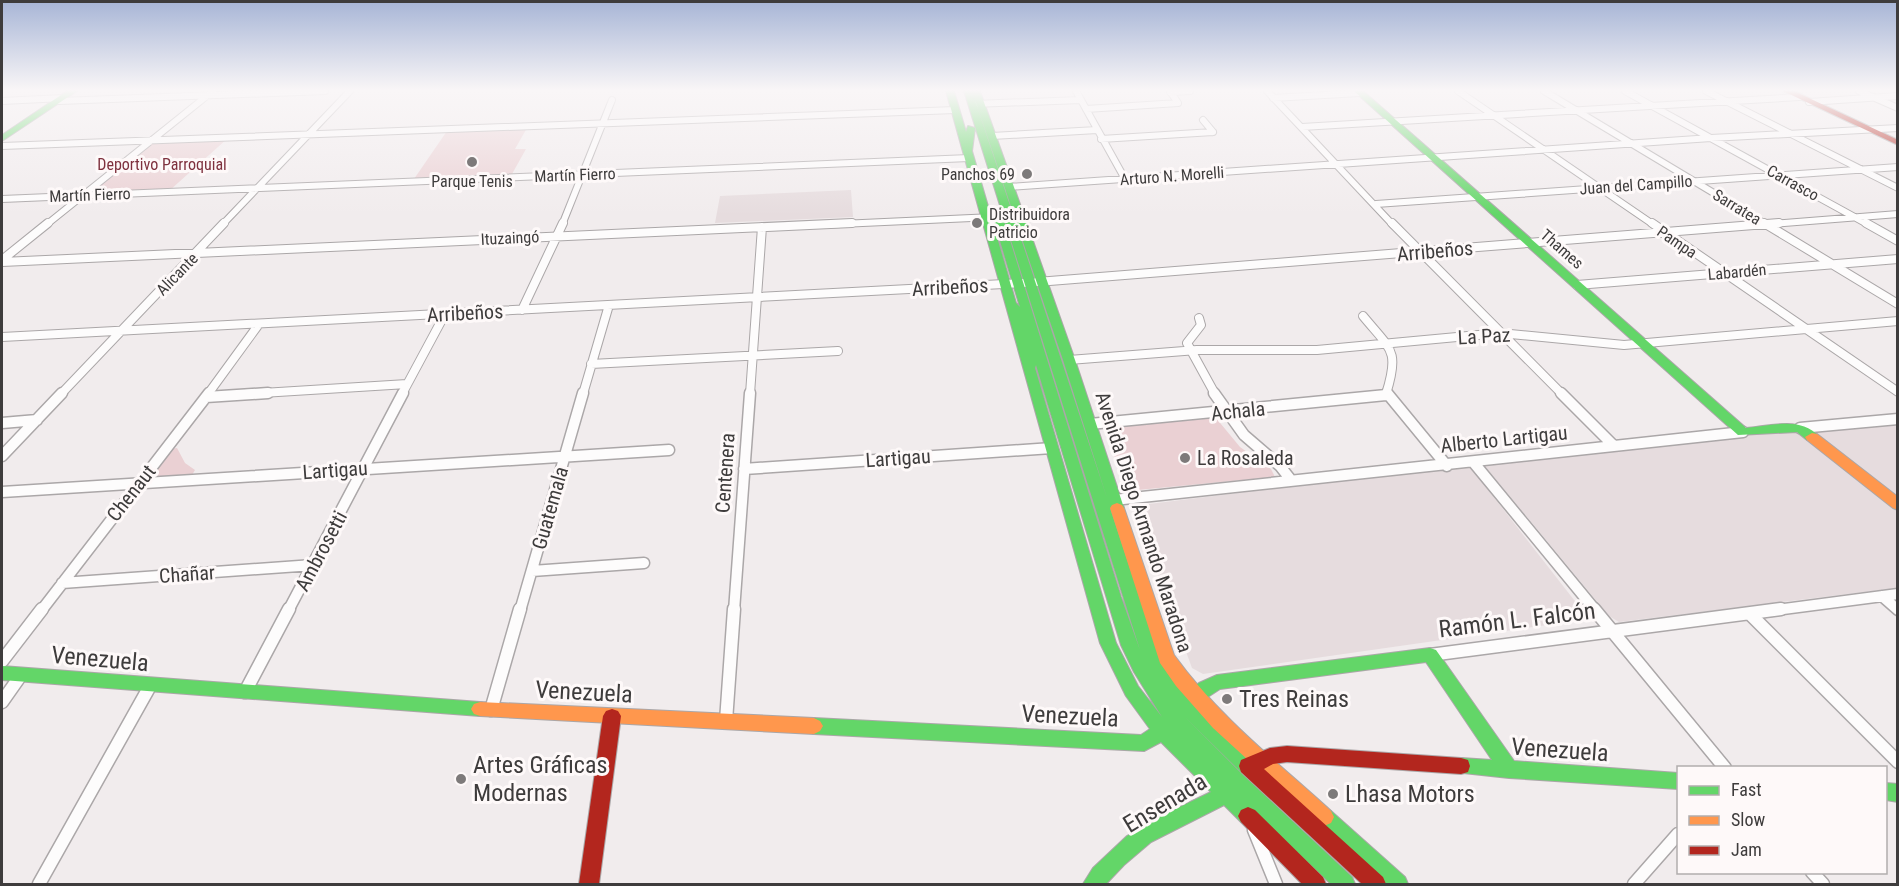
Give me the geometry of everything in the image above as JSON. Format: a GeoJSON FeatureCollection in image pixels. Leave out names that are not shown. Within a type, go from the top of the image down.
{"type":"FeatureCollection","features":[{"type":"Feature","properties":{"kind":"street"},"geometry":{"type":"LineString","coordinates":[[2,261],[161,132]]}},
{"type":"Feature","properties":{"kind":"street","name":"Alicante"},"geometry":{"type":"LineString","coordinates":[[2,456],[311,132]]}},
{"type":"Feature","properties":{"kind":"street"},"geometry":{"type":"LineString","coordinates":[[2,146],[373,132]]}},
{"type":"Feature","properties":{"kind":"street"},"geometry":{"type":"LineString","coordinates":[[522,310],[558,236],[599,132]]}},
{"type":"Feature","properties":{"kind":"street","name":"Avenida Diego Armando Maradona"},"geometry":{"type":"LineString","coordinates":[[961,132],[968,155],[1003,216]]}},
{"type":"Feature","properties":{"kind":"street"},"geometry":{"type":"LineString","coordinates":[[968,155],[971,132]]}},
{"type":"Feature","properties":{"kind":"street","name":"Avenida Diego Armando Maradona"},"geometry":{"type":"LineString","coordinates":[[973,132],[1003,216],[1151,658],[1187,699],[1376,885]]}},
{"type":"Feature","properties":{"kind":"street","name":"Avenida Diego Armando Maradona"},"geometry":{"type":"LineString","coordinates":[[983,132],[1003,216],[1024,283],[1034,335],[1130,645],[1140,667],[1173,717],[1345,885]]}},
{"type":"Feature","properties":{"kind":"street","name":"Avenida Diego Armando Maradona"},"geometry":{"type":"LineString","coordinates":[[990,132],[1008,187],[1003,216]]}},
{"type":"Feature","properties":{"kind":"street"},"geometry":{"type":"LineString","coordinates":[[992,136],[1056,132]]}},
{"type":"Feature","properties":{"kind":"street"},"geometry":{"type":"LineString","coordinates":[[1098,132],[1125,179]]}},
{"type":"Feature","properties":{"kind":"street"},"geometry":{"type":"LineString","coordinates":[[1101,139],[1207,132]]}},
{"type":"Feature","properties":{"kind":"street"},"geometry":{"type":"LineString","coordinates":[[1306,132],[1419,252],[1614,446]]}},
{"type":"Feature","properties":{"kind":"street","name":"Thames"},"geometry":{"type":"LineString","coordinates":[[1404,132],[1743,432]]}},
{"type":"Feature","properties":{"kind":"street","name":"Pampa"},"geometry":{"type":"LineString","coordinates":[[1517,132],[1898,392]]}},
{"type":"Feature","properties":{"kind":"street","name":"Sarratea"},"geometry":{"type":"LineString","coordinates":[[1613,132],[1898,304]]}},
{"type":"Feature","properties":{"kind":"street","name":"Carrasco"},"geometry":{"type":"LineString","coordinates":[[1701,132],[1898,241]]}},
{"type":"Feature","properties":{"kind":"street"},"geometry":{"type":"LineString","coordinates":[[1788,132],[1898,188]]}},
{"type":"Feature","properties":{"kind":"street","name":"Arturo N. Morelli"},"geometry":{"type":"LineString","coordinates":[[1008,187],[1816,132]]}},
{"type":"Feature","properties":{"kind":"street"},"geometry":{"type":"LineString","coordinates":[[1875,132],[1898,143]]}},
{"type":"Feature","properties":{"kind":"street","name":"Martín Fierro"},"geometry":{"type":"LineString","coordinates":[[2,199],[581,175],[968,155]]}},
{"type":"Feature","properties":{"kind":"street"},"geometry":{"type":"LineString","coordinates":[[990,158],[1008,187]]}},
{"type":"Feature","properties":{"kind":"street","name":"Juan del Campillo"},"geometry":{"type":"LineString","coordinates":[[1376,204],[1898,167]]}},
{"type":"Feature","properties":{"kind":"street","name":"Arribeños"},"geometry":{"type":"LineString","coordinates":[[2,337],[1024,283],[1898,214]]}},
{"type":"Feature","properties":{"kind":"street","name":"Ituzaingó"},"geometry":{"type":"LineString","coordinates":[[2,261],[1003,216]]}},
{"type":"Feature","properties":{"kind":"street","name":"Centenera"},"geometry":{"type":"LineString","coordinates":[[726,721],[762,227]]}},
{"type":"Feature","properties":{"kind":"street","name":"Labardén"},"geometry":{"type":"LineString","coordinates":[[1577,285],[1898,259]]}},
{"type":"Feature","properties":{"kind":"street","name":"Avenida Diego Armando Maradona"},"geometry":{"type":"LineString","coordinates":[[1024,283],[1012,305],[1103,630],[1132,691],[1162,731],[1316,885]]}},
{"type":"Feature","properties":{"kind":"street","name":"Avenida Diego Armando Maradona"},"geometry":{"type":"LineString","coordinates":[[1024,283],[1069,360],[1166,658],[1187,699]]}},
{"type":"Feature","properties":{"kind":"street"},"geometry":{"type":"LineString","coordinates":[[1012,305],[1034,335],[1030,367]]}},
{"type":"Feature","properties":{"kind":"street","name":"Guatemala"},"geometry":{"type":"LineString","coordinates":[[491,710],[609,306]]}},
{"type":"Feature","properties":{"kind":"street","name":"Ambrosetti"},"geometry":{"type":"LineString","coordinates":[[245,692],[445,314]]}},
{"type":"Feature","properties":{"kind":"street"},"geometry":{"type":"LineString","coordinates":[[1363,316],[1386,344],[1394,366],[1386,395],[1447,466]]}},
{"type":"Feature","properties":{"kind":"street"},"geometry":{"type":"LineString","coordinates":[[1199,318],[1201,325],[1187,343],[1190,351],[1226,412],[1248,439],[1276,460],[1291,480]]}},
{"type":"Feature","properties":{"kind":"street","name":"La Paz"},"geometry":{"type":"LineString","coordinates":[[1069,360],[1190,351],[1289,351],[1500,333],[1612,345],[1642,344],[1898,321]]}},
{"type":"Feature","properties":{"kind":"street","name":"Chenaut"},"geometry":{"type":"LineString","coordinates":[[2,661],[206,397],[259,324]]}},
{"type":"Feature","properties":{"kind":"street"},"geometry":{"type":"LineString","coordinates":[[591,364],[838,351]]}},
{"type":"Feature","properties":{"kind":"street"},"geometry":{"type":"LineString","coordinates":[[206,397],[407,384]]}},
{"type":"Feature","properties":{"kind":"street","name":"Achala"},"geometry":{"type":"LineString","coordinates":[[1090,424],[1386,395]]}},
{"type":"Feature","properties":{"kind":"street","name":"Alberto Lartigau"},"geometry":{"type":"LineString","coordinates":[[1114,500],[1291,480],[1447,466],[1743,432],[1898,419]]}},
{"type":"Feature","properties":{"kind":"street"},"geometry":{"type":"LineString","coordinates":[[2,423],[37,420]]}},
{"type":"Feature","properties":{"kind":"street"},"geometry":{"type":"LineString","coordinates":[[1800,428],[1898,505]]}},
{"type":"Feature","properties":{"kind":"street","name":"Lartigau"},"geometry":{"type":"LineString","coordinates":[[744,469],[1052,448]]}},
{"type":"Feature","properties":{"kind":"street","name":"Lartigau"},"geometry":{"type":"LineString","coordinates":[[2,492],[669,450]]}},
{"type":"Feature","properties":{"kind":"street"},"geometry":{"type":"LineString","coordinates":[[1474,463],[1614,630],[1723,766]]}},
{"type":"Feature","properties":{"kind":"street"},"geometry":{"type":"LineString","coordinates":[[532,571],[644,563]]}},
{"type":"Feature","properties":{"kind":"street","name":"Chañar"},"geometry":{"type":"LineString","coordinates":[[62,583],[313,565]]}},
{"type":"Feature","properties":{"kind":"street","name":"Ramón L. Falcón"},"geometry":{"type":"LineString","coordinates":[[1187,699],[1203,686],[1217,682],[1898,594]]}},
{"type":"Feature","properties":{"kind":"street"},"geometry":{"type":"LineString","coordinates":[[1882,597],[1898,610]]}},
{"type":"Feature","properties":{"kind":"street"},"geometry":{"type":"LineString","coordinates":[[1750,614],[1898,762]]}},
{"type":"Feature","properties":{"kind":"street"},"geometry":{"type":"LineString","coordinates":[[1430,655],[1509,770]]}},
{"type":"Feature","properties":{"kind":"street","name":"Venezuela"},"geometry":{"type":"LineString","coordinates":[[2,673],[491,710],[1144,743],[1155,738],[1162,731]]}},
{"type":"Feature","properties":{"kind":"street"},"geometry":{"type":"LineString","coordinates":[[2,702],[21,675]]}},
{"type":"Feature","properties":{"kind":"street"},"geometry":{"type":"LineString","coordinates":[[39,885],[150,686]]}},
{"type":"Feature","properties":{"kind":"street"},"geometry":{"type":"LineString","coordinates":[[1162,731],[1187,699]]}},
{"type":"Feature","properties":{"kind":"street"},"geometry":{"type":"LineString","coordinates":[[589,885],[612,716]]}},
{"type":"Feature","properties":{"kind":"street","name":"Venezuela"},"geometry":{"type":"LineString","coordinates":[[1255,765],[1270,756],[1287,754],[1677,780]]}},
{"type":"Feature","properties":{"kind":"street","name":"Avenida Diego Armando Maradona"},"geometry":{"type":"LineString","coordinates":[[1255,765],[1398,885]]}},
{"type":"Feature","properties":{"kind":"street","name":"Ensenada"},"geometry":{"type":"LineString","coordinates":[[1093,885],[1124,854],[1147,836],[1164,824],[1202,808],[1224,794],[1255,765]]}},
{"type":"Feature","properties":{"kind":"street"},"geometry":{"type":"LineString","coordinates":[[1250,819],[1276,885]]}},
{"type":"Feature","properties":{"kind":"street"},"geometry":{"type":"LineString","coordinates":[[1634,885],[1677,835]]}},
{"type":"Feature","properties":{"kind":"shaded area"},"geometry":{"type":"Polygon","coordinates":[[[851,190],[853,217],[715,223],[720,196],[851,190]]]}},
{"type":"Feature","properties":{"kind":"shaded area"},"geometry":{"type":"Polygon","coordinates":[[[1897,422],[1897,500],[1812,432],[1815,431],[1897,422]]]}},
{"type":"Feature","properties":{"kind":"shaded area"},"geometry":{"type":"Polygon","coordinates":[[[1788,431],[1800,434],[1897,510],[1897,588],[1619,622],[1609,616],[1484,465],[1488,461],[1788,431]]]}},
{"type":"Feature","properties":{"kind":"shaded area"},"geometry":{"type":"Polygon","coordinates":[[[1464,465],[1471,468],[1585,614],[1582,620],[1203,674],[1192,668],[1133,506],[1464,465]]]}},
{"type":"Feature","properties":{"kind":"green space","name":"Parque Tenis"},"geometry":{"type":"Polygon","coordinates":[[[446,132],[525,132],[515,149],[526,149],[512,174],[414,179],[446,132]]]}},
{"type":"Feature","properties":{"kind":"green space","name":"Deportivo Parroquial"},"geometry":{"type":"Polygon","coordinates":[[[228,138],[169,191],[86,194],[153,140],[228,138]]]}},
{"type":"Feature","properties":{"kind":"green space","name":"La Rosaleda"},"geometry":{"type":"Polygon","coordinates":[[[1216,418],[1240,447],[1271,469],[1275,477],[1127,491],[1104,428],[1216,418]]]}},
{"type":"Feature","properties":{"kind":"green space"},"geometry":{"type":"Polygon","coordinates":[[[177,448],[185,463],[195,470],[192,475],[149,477],[170,449],[177,448]]]}},
{"type":"Feature","properties":{"kind":"traffic: fast"},"geometry":{"type":"LineString","coordinates":[[2,139],[12,132]]}},
{"type":"Feature","properties":{"kind":"traffic: fast"},"geometry":{"type":"LineString","coordinates":[[962,132],[1108,643],[1132,691],[1162,731],[1248,816]]}},
{"type":"Feature","properties":{"kind":"traffic: fast"},"geometry":{"type":"LineString","coordinates":[[967,152],[970,132]]}},
{"type":"Feature","properties":{"kind":"traffic: fast"},"geometry":{"type":"LineString","coordinates":[[981,132],[1151,658],[1184,702],[1248,766]]}},
{"type":"Feature","properties":{"kind":"traffic: fast"},"geometry":{"type":"LineString","coordinates":[[990,132],[1069,360],[1117,508]]}},
{"type":"Feature","properties":{"kind":"traffic: fast"},"geometry":{"type":"LineString","coordinates":[[1405,132],[1743,432],[1800,428],[1812,437]]}},
{"type":"Feature","properties":{"kind":"traffic: fast"},"geometry":{"type":"LineString","coordinates":[[999,221],[1113,597],[1129,645],[1140,667],[1173,717],[1237,782],[1345,884]]}},
{"type":"Feature","properties":{"kind":"traffic: fast"},"geometry":{"type":"LineString","coordinates":[[1012,305],[1034,335],[1030,367]]}},
{"type":"Feature","properties":{"kind":"traffic: fast"},"geometry":{"type":"LineString","coordinates":[[814,726],[1144,743],[1163,728],[1195,695],[1217,682],[1430,655],[1509,770]]}},
{"type":"Feature","properties":{"kind":"traffic: fast"},"geometry":{"type":"LineString","coordinates":[[2,673],[480,709]]}},
{"type":"Feature","properties":{"kind":"traffic: fast"},"geometry":{"type":"LineString","coordinates":[[1461,766],[1677,781]]}},
{"type":"Feature","properties":{"kind":"traffic: fast"},"geometry":{"type":"LineString","coordinates":[[1093,884],[1116,858],[1144,836],[1230,789]]}},
{"type":"Feature","properties":{"kind":"traffic: fast"},"geometry":{"type":"LineString","coordinates":[[1887,792],[1898,793]]}},
{"type":"Feature","properties":{"kind":"traffic: fast"},"geometry":{"type":"LineString","coordinates":[[1324,817],[1398,884]]}},
{"type":"Feature","properties":{"kind":"traffic: slow"},"geometry":{"type":"LineString","coordinates":[[1812,437],[1898,505]]}},
{"type":"Feature","properties":{"kind":"traffic: slow"},"geometry":{"type":"LineString","coordinates":[[1117,508],[1166,658],[1200,702],[1324,817]]}},
{"type":"Feature","properties":{"kind":"traffic: slow"},"geometry":{"type":"LineString","coordinates":[[480,709],[814,726]]}},
{"type":"Feature","properties":{"kind":"traffic: jam"},"geometry":{"type":"LineString","coordinates":[[1875,132],[1898,143]]}},
{"type":"Feature","properties":{"kind":"traffic: jam"},"geometry":{"type":"LineString","coordinates":[[589,884],[612,716]]}},
{"type":"Feature","properties":{"kind":"traffic: jam"},"geometry":{"type":"LineString","coordinates":[[1255,765],[1270,756],[1287,754],[1461,766]]}},
{"type":"Feature","properties":{"kind":"traffic: jam"},"geometry":{"type":"LineString","coordinates":[[1248,766],[1376,884]]}},
{"type":"Feature","properties":{"kind":"traffic: jam"},"geometry":{"type":"LineString","coordinates":[[1248,816],[1316,884]]}},
{"type":"Feature","properties":{"kind":"place","name":"Parque Tenis"},"geometry":{"type":"Point","coordinates":[472,162]}},
{"type":"Feature","properties":{"kind":"place","name":"Panchos 69"},"geometry":{"type":"Point","coordinates":[1027,174]}},
{"type":"Feature","properties":{"kind":"place","name":"Distribuidora Patricio"},"geometry":{"type":"Point","coordinates":[977,223]}},
{"type":"Feature","properties":{"kind":"place","name":"La Rosaleda"},"geometry":{"type":"Point","coordinates":[1185,458]}},
{"type":"Feature","properties":{"kind":"place","name":"Tres Reinas"},"geometry":{"type":"Point","coordinates":[1227,699]}},
{"type":"Feature","properties":{"kind":"place","name":"Artes Gráficas Modernas"},"geometry":{"type":"Point","coordinates":[461,779]}},
{"type":"Feature","properties":{"kind":"place","name":"Lhasa Motors"},"geometry":{"type":"Point","coordinates":[1333,794]}}]}
